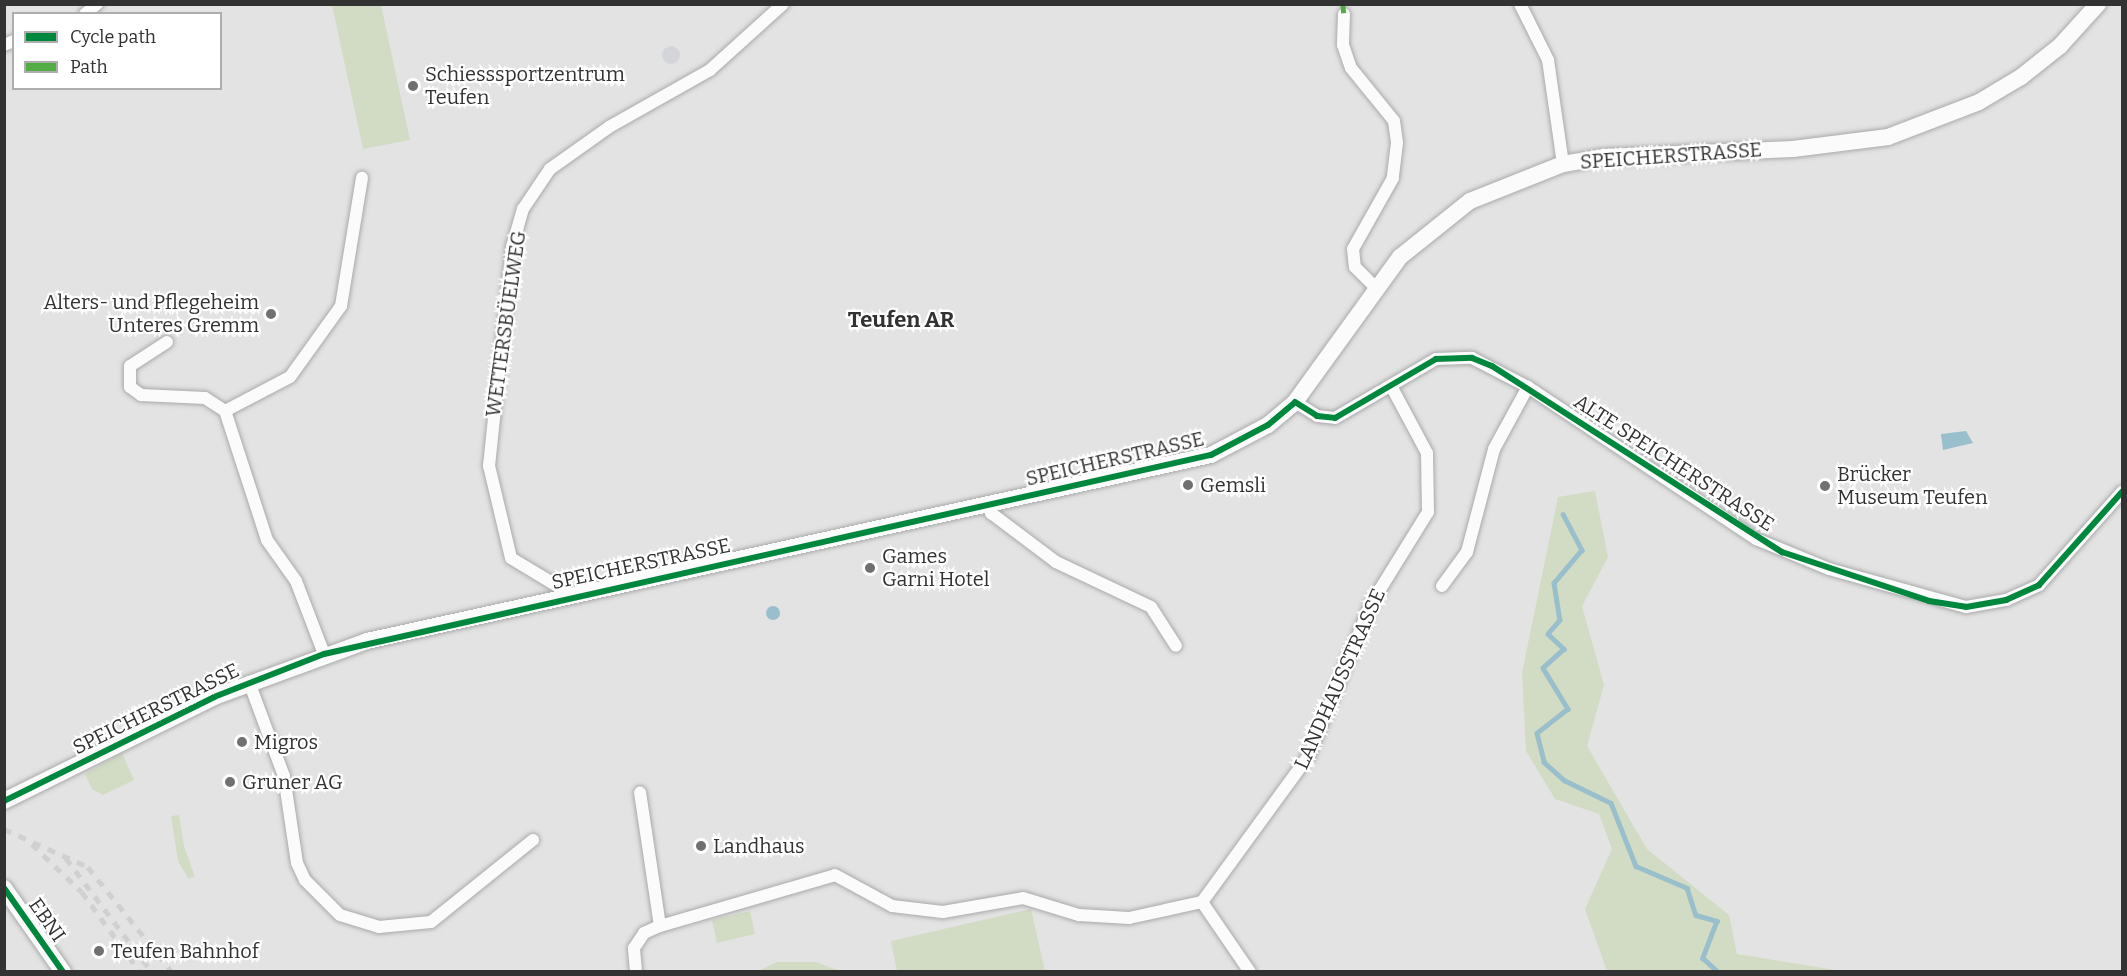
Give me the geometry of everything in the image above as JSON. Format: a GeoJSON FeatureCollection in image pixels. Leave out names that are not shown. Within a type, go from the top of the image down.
{"type":"FeatureCollection","features":[{"type":"Feature","properties":{"kind":"main road","name":"SPEICHERSTRASSE"},"geometry":{"type":"LineString","coordinates":[[4,801],[249,682],[324,654],[1211,455],[1268,425],[1295,402],[1375,287],[1407,251],[1470,201],[1563,165],[1888,137],[1979,102],[2020,76],[2060,46],[2098,4]]}},
{"type":"Feature","properties":{"kind":"main road","name":"EBNI"},"geometry":{"type":"LineString","coordinates":[[4,888],[63,972]]}},
{"type":"Feature","properties":{"kind":"street","name":"WETTERSBÜELWEG"},"geometry":{"type":"LineString","coordinates":[[566,598],[559,587],[511,558],[489,466],[512,248],[523,209],[550,170],[609,127],[710,70],[783,4]]}},
{"type":"Feature","properties":{"kind":"street"},"geometry":{"type":"LineString","coordinates":[[1520,4],[1548,60],[1563,165]]}},
{"type":"Feature","properties":{"kind":"street"},"geometry":{"type":"LineString","coordinates":[[1344,14],[1343,45],[1351,68],[1394,120],[1397,142],[1393,178],[1353,249],[1355,267],[1375,287]]}},
{"type":"Feature","properties":{"kind":"street"},"geometry":{"type":"LineString","coordinates":[[225,411],[290,377],[341,306],[362,178]]}},
{"type":"Feature","properties":{"kind":"street"},"geometry":{"type":"LineString","coordinates":[[167,342],[130,366],[130,387],[141,395],[205,398],[225,411],[267,540],[296,581],[324,654]]}},
{"type":"Feature","properties":{"kind":"street","name":"ALTE SPEICHERSTRASSE"},"geometry":{"type":"LineString","coordinates":[[1295,402],[1317,416],[1335,418],[1391,386],[1416,368],[1456,357],[1492,366],[1528,387],[1756,539],[1829,569],[1938,602],[1966,607],[2006,600],[2039,585],[2122,492]]}},
{"type":"Feature","properties":{"kind":"street","name":"LANDHAUSSTRASSE"},"geometry":{"type":"LineString","coordinates":[[1202,902],[1309,755],[1366,613],[1428,512],[1427,453],[1391,386]]}},
{"type":"Feature","properties":{"kind":"street"},"geometry":{"type":"LineString","coordinates":[[1442,586],[1467,552],[1494,449],[1528,387]]}},
{"type":"Feature","properties":{"kind":"street"},"geometry":{"type":"LineString","coordinates":[[988,505],[991,513],[1056,562],[1151,607],[1176,646]]}},
{"type":"Feature","properties":{"kind":"street"},"geometry":{"type":"LineString","coordinates":[[249,682],[284,776],[297,863],[306,880],[340,915],[379,927],[431,922],[533,840]]}},
{"type":"Feature","properties":{"kind":"street"},"geometry":{"type":"LineString","coordinates":[[640,792],[660,926]]}},
{"type":"Feature","properties":{"kind":"street"},"geometry":{"type":"LineString","coordinates":[[636,972],[634,948],[644,933],[660,926],[835,875],[892,906],[943,912],[1023,898],[1079,915],[1129,918],[1202,902],[1251,972]]}},
{"type":"Feature","properties":{"kind":"shaded area"},"geometry":{"type":"Polygon","coordinates":[[[667,46],[675,46],[680,51],[678,62],[667,64],[662,59],[662,51],[667,46]]]}},
{"type":"Feature","properties":{"kind":"green space"},"geometry":{"type":"Polygon","coordinates":[[[332,5],[381,5],[410,140],[363,149],[332,5]]]}},
{"type":"Feature","properties":{"kind":"green space"},"geometry":{"type":"Polygon","coordinates":[[[1595,491],[1608,557],[1582,606],[1604,685],[1587,746],[1647,849],[1729,915],[1737,954],[1842,971],[1607,971],[1585,909],[1612,849],[1599,814],[1555,799],[1526,751],[1522,673],[1558,497],[1595,491]]]}},
{"type":"Feature","properties":{"kind":"green space"},"geometry":{"type":"Polygon","coordinates":[[[122,753],[134,780],[103,795],[92,789],[85,774],[122,753]]]}},
{"type":"Feature","properties":{"kind":"green space"},"geometry":{"type":"Polygon","coordinates":[[[179,815],[184,846],[195,877],[188,878],[178,861],[171,816],[179,815]]]}},
{"type":"Feature","properties":{"kind":"green space"},"geometry":{"type":"Polygon","coordinates":[[[1031,909],[1045,971],[897,971],[891,941],[1031,909]]]}},
{"type":"Feature","properties":{"kind":"green space"},"geometry":{"type":"Polygon","coordinates":[[[750,911],[755,934],[717,943],[712,920],[750,911]]]}},
{"type":"Feature","properties":{"kind":"green space"},"geometry":{"type":"Polygon","coordinates":[[[777,962],[816,962],[840,971],[758,971],[777,962]]]}},
{"type":"Feature","properties":{"kind":"water"},"geometry":{"type":"Polygon","coordinates":[[[1966,431],[1973,443],[1943,450],[1941,434],[1966,431]]]}},
{"type":"Feature","properties":{"kind":"water"},"geometry":{"type":"Polygon","coordinates":[[[770,606],[776,606],[780,613],[776,620],[770,620],[766,616],[766,610],[770,606]]]}},
{"type":"Feature","properties":{"kind":"waterway"},"geometry":{"type":"LineString","coordinates":[[1563,514],[1582,550],[1554,583],[1560,620],[1548,634],[1564,649],[1543,668],[1568,709],[1537,733],[1544,762],[1564,780],[1611,803],[1636,866],[1687,888],[1696,915],[1717,921],[1703,958],[1718,972]]}},
{"type":"Feature","properties":{"kind":"railway"},"geometry":{"type":"LineString","coordinates":[[4,829],[88,867],[172,972]]}},
{"type":"Feature","properties":{"kind":"railway"},"geometry":{"type":"LineString","coordinates":[[32,844],[82,892],[140,972]]}},
{"type":"Feature","properties":{"kind":"railway"},"geometry":{"type":"LineString","coordinates":[[66,858],[152,972]]}},
{"type":"Feature","properties":{"kind":"marked path"},"geometry":{"type":"LineString","coordinates":[[1343,4],[1344,14]]}},
{"type":"Feature","properties":{"kind":"cycle path"},"geometry":{"type":"LineString","coordinates":[[4,801],[214,697],[324,654],[1211,455],[1268,425],[1295,402],[1317,416],[1335,418],[1436,359],[1472,358],[1492,366],[1782,552],[1929,601],[1966,607],[2006,600],[2039,585],[2122,492]]}},
{"type":"Feature","properties":{"kind":"cycle path"},"geometry":{"type":"LineString","coordinates":[[4,888],[63,972]]}},
{"type":"Feature","properties":{"kind":"place","name":"Schiesssportzentrum Teufen"},"geometry":{"type":"Point","coordinates":[413,86]}},
{"type":"Feature","properties":{"kind":"place","name":"Alters- und Pflegeheim Unteres Gremm"},"geometry":{"type":"Point","coordinates":[271,314]}},
{"type":"Feature","properties":{"kind":"place","name":"Gemsli"},"geometry":{"type":"Point","coordinates":[1188,485]}},
{"type":"Feature","properties":{"kind":"place","name":"Brücker Museum Teufen"},"geometry":{"type":"Point","coordinates":[1825,486]}},
{"type":"Feature","properties":{"kind":"place","name":"Games Garni Hotel"},"geometry":{"type":"Point","coordinates":[870,568]}},
{"type":"Feature","properties":{"kind":"place","name":"Migros"},"geometry":{"type":"Point","coordinates":[242,742]}},
{"type":"Feature","properties":{"kind":"place","name":"Gruner AG"},"geometry":{"type":"Point","coordinates":[230,782]}},
{"type":"Feature","properties":{"kind":"place","name":"Landhaus"},"geometry":{"type":"Point","coordinates":[701,846]}},
{"type":"Feature","properties":{"kind":"place","name":"Teufen Bahnhof"},"geometry":{"type":"Point","coordinates":[99,951]}},
{"type":"Feature","properties":{"kind":"district","name":"Teufen AR"},"geometry":{"type":"Point","coordinates":[901,320]}}]}
